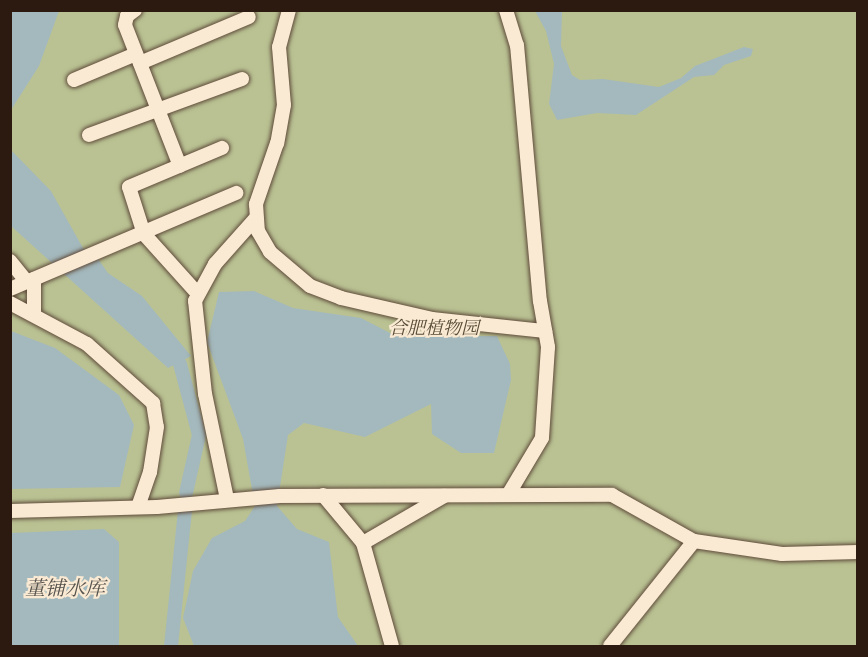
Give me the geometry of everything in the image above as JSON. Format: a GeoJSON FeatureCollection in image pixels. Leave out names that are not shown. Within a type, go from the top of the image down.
{"type":"FeatureCollection","features":[{"type":"Feature","properties":{"kind":"street"},"geometry":{"type":"LineString","coordinates":[[135,10],[124,22],[180,166]]}},
{"type":"Feature","properties":{"kind":"street"},"geometry":{"type":"LineString","coordinates":[[290,10],[279,47],[284,105],[277,143],[256,204],[256,218],[270,252],[310,286],[341,298],[432,319],[544,331]]}},
{"type":"Feature","properties":{"kind":"street"},"geometry":{"type":"LineString","coordinates":[[506,10],[518,45],[544,331],[548,347],[542,438],[508,495]]}},
{"type":"Feature","properties":{"kind":"street"},"geometry":{"type":"LineString","coordinates":[[74,80],[138,59],[249,17]]}},
{"type":"Feature","properties":{"kind":"street"},"geometry":{"type":"LineString","coordinates":[[89,135],[242,79]]}},
{"type":"Feature","properties":{"kind":"street"},"geometry":{"type":"LineString","coordinates":[[198,294],[144,234],[129,187],[222,148]]}},
{"type":"Feature","properties":{"kind":"street"},"geometry":{"type":"LineString","coordinates":[[10,289],[96,256],[236,193]]}},
{"type":"Feature","properties":{"kind":"street"},"geometry":{"type":"LineString","coordinates":[[226,499],[205,394],[195,308],[198,294],[215,264],[256,218]]}},
{"type":"Feature","properties":{"kind":"street"},"geometry":{"type":"LineString","coordinates":[[10,261],[36,279]]}},
{"type":"Feature","properties":{"kind":"street"},"geometry":{"type":"LineString","coordinates":[[34,313],[36,279]]}},
{"type":"Feature","properties":{"kind":"street"},"geometry":{"type":"LineString","coordinates":[[10,303],[34,313],[115,366],[156,408],[154,450],[138,507]]}},
{"type":"Feature","properties":{"kind":"street"},"geometry":{"type":"LineString","coordinates":[[323,495],[363,543],[392,646]]}},
{"type":"Feature","properties":{"kind":"street"},"geometry":{"type":"LineString","coordinates":[[363,543],[445,495]]}},
{"type":"Feature","properties":{"kind":"street"},"geometry":{"type":"LineString","coordinates":[[10,510],[157,507],[226,499],[280,496],[612,495],[694,541],[782,554],[858,552]]}},
{"type":"Feature","properties":{"kind":"street"},"geometry":{"type":"LineString","coordinates":[[610,646],[615,636],[694,541]]}},
{"type":"Feature","properties":{"kind":"green space","name":"合肥植物园"},"geometry":{"type":"Polygon","coordinates":[[[10,11],[857,11],[857,646],[10,646],[10,11]]]}},
{"type":"Feature","properties":{"kind":"water"},"geometry":{"type":"Polygon","coordinates":[[[11,10],[59,11],[39,66],[11,110],[11,10]]]}},
{"type":"Feature","properties":{"kind":"water"},"geometry":{"type":"Polygon","coordinates":[[[535,11],[562,11],[561,46],[572,75],[580,80],[603,79],[659,87],[681,78],[695,66],[744,47],[753,49],[751,56],[724,65],[714,75],[694,77],[636,115],[597,113],[557,120],[549,104],[554,64],[546,31],[535,11]]]}},
{"type":"Feature","properties":{"kind":"water"},"geometry":{"type":"Polygon","coordinates":[[[10,149],[51,191],[83,248],[96,256],[108,273],[142,296],[191,356],[168,368],[11,226],[10,149]]]}},
{"type":"Feature","properties":{"kind":"water"},"geometry":{"type":"Polygon","coordinates":[[[254,291],[293,308],[361,318],[396,336],[497,336],[510,364],[511,380],[494,453],[461,453],[432,434],[431,404],[365,437],[304,423],[288,435],[277,506],[297,529],[329,542],[338,617],[358,646],[194,646],[183,618],[193,571],[212,538],[245,521],[255,506],[243,439],[207,342],[219,292],[254,291]]]}},
{"type":"Feature","properties":{"kind":"water"},"geometry":{"type":"Polygon","coordinates":[[[11,331],[55,348],[119,395],[134,425],[120,487],[11,489],[11,331]]]}},
{"type":"Feature","properties":{"kind":"water","name":"董铺水库"},"geometry":{"type":"Polygon","coordinates":[[[104,529],[119,542],[119,646],[11,646],[11,533],[104,529]]]}},
{"type":"Feature","properties":{"kind":"waterway"},"geometry":{"type":"LineString","coordinates":[[180,364],[199,435],[186,493]]}},
{"type":"Feature","properties":{"kind":"waterway"},"geometry":{"type":"LineString","coordinates":[[171,646],[185,511]]}}]}
